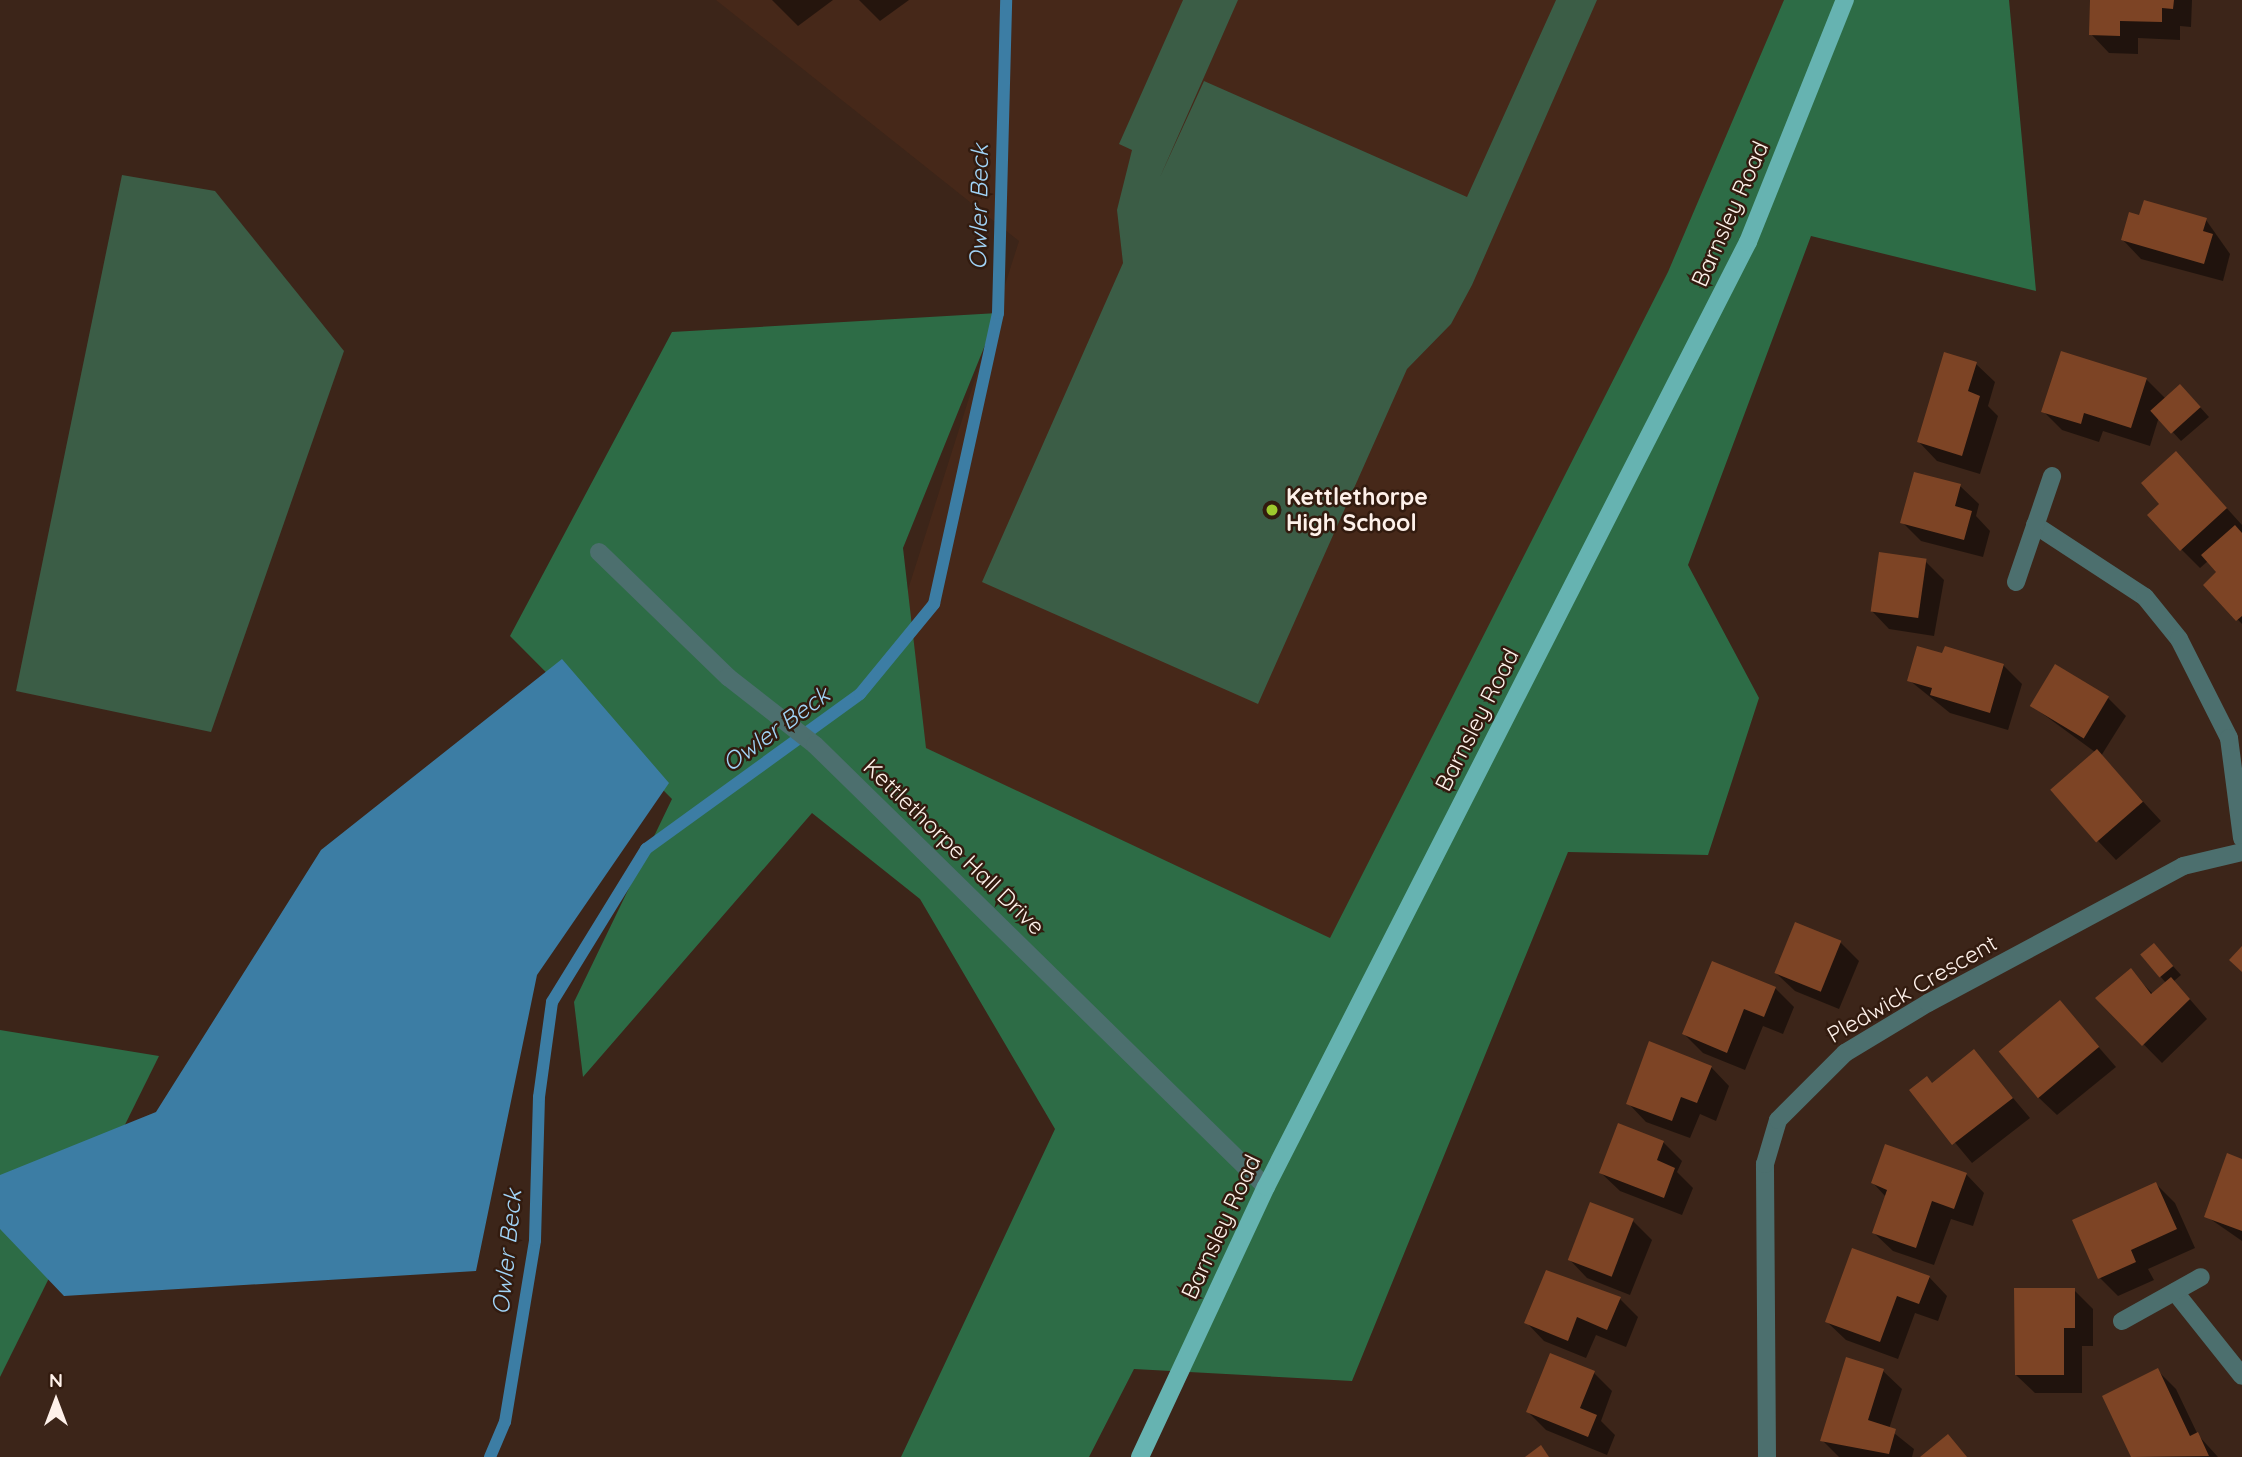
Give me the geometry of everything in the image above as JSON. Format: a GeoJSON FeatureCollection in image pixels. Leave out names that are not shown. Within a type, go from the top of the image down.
{"type":"FeatureCollection","features":[{"type":"Feature","properties":{"kind":"main road","name":"Barnsley Road"},"geometry":{"type":"LineString","coordinates":[[1140,1457],[1266,1187],[1748,242],[1844,0]]}},
{"type":"Feature","properties":{"kind":"street"},"geometry":{"type":"LineString","coordinates":[[2016,582],[2052,477]]}},
{"type":"Feature","properties":{"kind":"street"},"geometry":{"type":"LineString","coordinates":[[2035,526],[2145,597],[2179,639],[2229,738],[2242,838]]}},
{"type":"Feature","properties":{"kind":"street","name":"Kettlethorpe Hall Drive"},"geometry":{"type":"LineString","coordinates":[[599,552],[769,709],[815,745],[1266,1187]]}},
{"type":"Feature","properties":{"kind":"street","name":"Pledwick Crescent"},"geometry":{"type":"LineString","coordinates":[[1767,1457],[1765,1164],[1778,1120],[1845,1053],[1928,1003],[2183,866],[2242,852]]}},
{"type":"Feature","properties":{"kind":"street"},"geometry":{"type":"LineString","coordinates":[[2122,1321],[2201,1277]]}},
{"type":"Feature","properties":{"kind":"street"},"geometry":{"type":"LineString","coordinates":[[2175,1292],[2242,1376]]}},
{"type":"Feature","properties":{"kind":"shaded area","name":"Kettlethorpe High School"},"geometry":{"type":"Polygon","coordinates":[[[716,0],[1845,0],[1266,1187],[848,778],[1019,241],[716,0]]]}},
{"type":"Feature","properties":{"kind":"green space"},"geometry":{"type":"Polygon","coordinates":[[[1183,0],[1238,0],[1160,177],[1204,81],[1467,197],[1556,0],[1597,0],[1472,285],[1451,324],[1407,369],[1258,704],[982,582],[1123,263],[1117,210],[1132,150],[1119,144],[1183,0]]]}},
{"type":"Feature","properties":{"kind":"green space"},"geometry":{"type":"Polygon","coordinates":[[[1784,0],[2009,0],[2036,291],[1811,236],[1688,565],[1759,698],[1708,855],[1568,852],[1352,1381],[1134,1369],[1089,1457],[901,1457],[1055,1129],[920,899],[812,813],[583,1077],[574,1002],[672,799],[510,636],[672,332],[998,313],[903,548],[926,748],[1330,938],[1668,272],[1784,0]]]}},
{"type":"Feature","properties":{"kind":"green space"},"geometry":{"type":"Polygon","coordinates":[[[122,175],[215,191],[344,351],[211,732],[16,691],[122,175]]]}},
{"type":"Feature","properties":{"kind":"green space"},"geometry":{"type":"Polygon","coordinates":[[[0,1030],[159,1056],[0,1377],[0,1030]]]}},
{"type":"Feature","properties":{"kind":"water"},"geometry":{"type":"Polygon","coordinates":[[[562,659],[669,783],[537,975],[476,1271],[64,1296],[0,1229],[0,1175],[156,1112],[321,850],[562,659]]]}},
{"type":"Feature","properties":{"kind":"building"},"geometry":{"type":"Polygon","coordinates":[[[2090,0],[2174,0],[2173,9],[2162,8],[2162,22],[2120,21],[2120,36],[2089,35],[2090,0]]]}},
{"type":"Feature","properties":{"kind":"building"},"geometry":{"type":"Polygon","coordinates":[[[2144,200],[2207,218],[2203,231],[2213,234],[2204,264],[2121,240],[2129,212],[2139,215],[2144,200]]]}},
{"type":"Feature","properties":{"kind":"building"},"geometry":{"type":"Polygon","coordinates":[[[2061,351],[2147,378],[2131,428],[2084,413],[2081,424],[2041,412],[2061,351]]]}},
{"type":"Feature","properties":{"kind":"building"},"geometry":{"type":"Polygon","coordinates":[[[1944,352],[1977,362],[1968,391],[1980,396],[1962,456],[1917,442],[1944,352]]]}},
{"type":"Feature","properties":{"kind":"building"},"geometry":{"type":"Polygon","coordinates":[[[2180,384],[2201,407],[2171,434],[2150,411],[2180,384]]]}},
{"type":"Feature","properties":{"kind":"building"},"geometry":{"type":"Polygon","coordinates":[[[2176,451],[2227,508],[2180,551],[2147,515],[2159,504],[2141,483],[2176,451]]]}},
{"type":"Feature","properties":{"kind":"building"},"geometry":{"type":"Polygon","coordinates":[[[1914,472],[1961,484],[1955,506],[1972,511],[1964,540],[1900,523],[1914,472]]]}},
{"type":"Feature","properties":{"kind":"building"},"geometry":{"type":"Polygon","coordinates":[[[2235,525],[2242,533],[2242,616],[2236,621],[2203,585],[2216,572],[2201,555],[2235,525]]]}},
{"type":"Feature","properties":{"kind":"building"},"geometry":{"type":"Polygon","coordinates":[[[1879,552],[1927,559],[1918,618],[1871,611],[1879,552]]]}},
{"type":"Feature","properties":{"kind":"building"},"geometry":{"type":"Polygon","coordinates":[[[1917,646],[1942,653],[1945,646],[2004,664],[1990,713],[1930,695],[1932,688],[1907,681],[1917,646]]]}},
{"type":"Feature","properties":{"kind":"building"},"geometry":{"type":"Polygon","coordinates":[[[2055,664],[2109,696],[2084,738],[2030,706],[2055,664]]]}},
{"type":"Feature","properties":{"kind":"building"},"geometry":{"type":"Polygon","coordinates":[[[2097,749],[2143,802],[2096,843],[2050,790],[2097,749]]]}},
{"type":"Feature","properties":{"kind":"building"},"geometry":{"type":"Polygon","coordinates":[[[1795,922],[1841,941],[1821,992],[1774,973],[1795,922]]]}},
{"type":"Feature","properties":{"kind":"building"},"geometry":{"type":"Polygon","coordinates":[[[2154,943],[2173,966],[2159,978],[2140,955],[2154,943]]]}},
{"type":"Feature","properties":{"kind":"building"},"geometry":{"type":"Polygon","coordinates":[[[2242,946],[2242,972],[2229,960],[2242,946]]]}},
{"type":"Feature","properties":{"kind":"building"},"geometry":{"type":"Polygon","coordinates":[[[1712,961],[1776,987],[1764,1017],[1744,1009],[1727,1053],[1682,1034],[1712,961]]]}},
{"type":"Feature","properties":{"kind":"building"},"geometry":{"type":"Polygon","coordinates":[[[2131,968],[2151,994],[2171,977],[2190,999],[2142,1046],[2095,998],[2131,968]]]}},
{"type":"Feature","properties":{"kind":"building"},"geometry":{"type":"Polygon","coordinates":[[[2060,1000],[2099,1047],[2038,1098],[1999,1051],[2060,1000]]]}},
{"type":"Feature","properties":{"kind":"building"},"geometry":{"type":"Polygon","coordinates":[[[1649,1041],[1712,1066],[1697,1103],[1681,1097],[1672,1121],[1626,1104],[1649,1041]]]}},
{"type":"Feature","properties":{"kind":"building"},"geometry":{"type":"Polygon","coordinates":[[[1974,1049],[2013,1098],[1952,1145],[1909,1090],[1927,1076],[1932,1083],[1974,1049]]]}},
{"type":"Feature","properties":{"kind":"building"},"geometry":{"type":"Polygon","coordinates":[[[1618,1123],[1664,1141],[1657,1160],[1675,1168],[1664,1198],[1599,1173],[1618,1123]]]}},
{"type":"Feature","properties":{"kind":"building"},"geometry":{"type":"Polygon","coordinates":[[[1885,1144],[1967,1173],[1954,1209],[1932,1201],[1916,1248],[1872,1233],[1887,1190],[1871,1183],[1885,1144]]]}},
{"type":"Feature","properties":{"kind":"building"},"geometry":{"type":"Polygon","coordinates":[[[2227,1153],[2242,1159],[2242,1231],[2204,1217],[2227,1153]]]}},
{"type":"Feature","properties":{"kind":"building"},"geometry":{"type":"Polygon","coordinates":[[[2156,1182],[2177,1229],[2131,1250],[2136,1262],[2098,1279],[2072,1220],[2156,1182]]]}},
{"type":"Feature","properties":{"kind":"building"},"geometry":{"type":"Polygon","coordinates":[[[1590,1202],[1634,1219],[1612,1277],[1568,1260],[1590,1202]]]}},
{"type":"Feature","properties":{"kind":"building"},"geometry":{"type":"Polygon","coordinates":[[[1852,1248],[1930,1276],[1919,1304],[1897,1296],[1880,1342],[1825,1322],[1852,1248]]]}},
{"type":"Feature","properties":{"kind":"building"},"geometry":{"type":"Polygon","coordinates":[[[1546,1270],[1621,1297],[1607,1330],[1577,1317],[1568,1341],[1524,1323],[1546,1270]]]}},
{"type":"Feature","properties":{"kind":"building"},"geometry":{"type":"Polygon","coordinates":[[[2014,1288],[2075,1288],[2075,1328],[2064,1328],[2064,1375],[2015,1375],[2014,1288]]]}},
{"type":"Feature","properties":{"kind":"building"},"geometry":{"type":"Polygon","coordinates":[[[1550,1353],[1595,1371],[1580,1408],[1597,1415],[1588,1437],[1526,1412],[1550,1353]]]}},
{"type":"Feature","properties":{"kind":"building"},"geometry":{"type":"Polygon","coordinates":[[[1846,1357],[1884,1369],[1868,1420],[1896,1429],[1889,1454],[1820,1441],[1846,1357]]]}},
{"type":"Feature","properties":{"kind":"building"},"geometry":{"type":"Polygon","coordinates":[[[2158,1368],[2190,1436],[2198,1432],[2209,1456],[2131,1457],[2102,1396],[2158,1368]]]}},
{"type":"Feature","properties":{"kind":"building"},"geometry":{"type":"Polygon","coordinates":[[[1948,1434],[1967,1457],[1920,1457],[1948,1434]]]}},
{"type":"Feature","properties":{"kind":"building"},"geometry":{"type":"Polygon","coordinates":[[[1541,1445],[1549,1457],[1525,1457],[1541,1445]]]}},
{"type":"Feature","properties":{"kind":"waterway","name":"Owler Beck"},"geometry":{"type":"LineString","coordinates":[[490,1457],[505,1422],[535,1240],[539,1097],[552,1002],[646,849],[860,694],[934,604],[998,313],[1006,0]]}},
{"type":"Feature","properties":{"kind":"place","name":"Kettlethorpe High School"},"geometry":{"type":"Point","coordinates":[1272,510]}}]}
